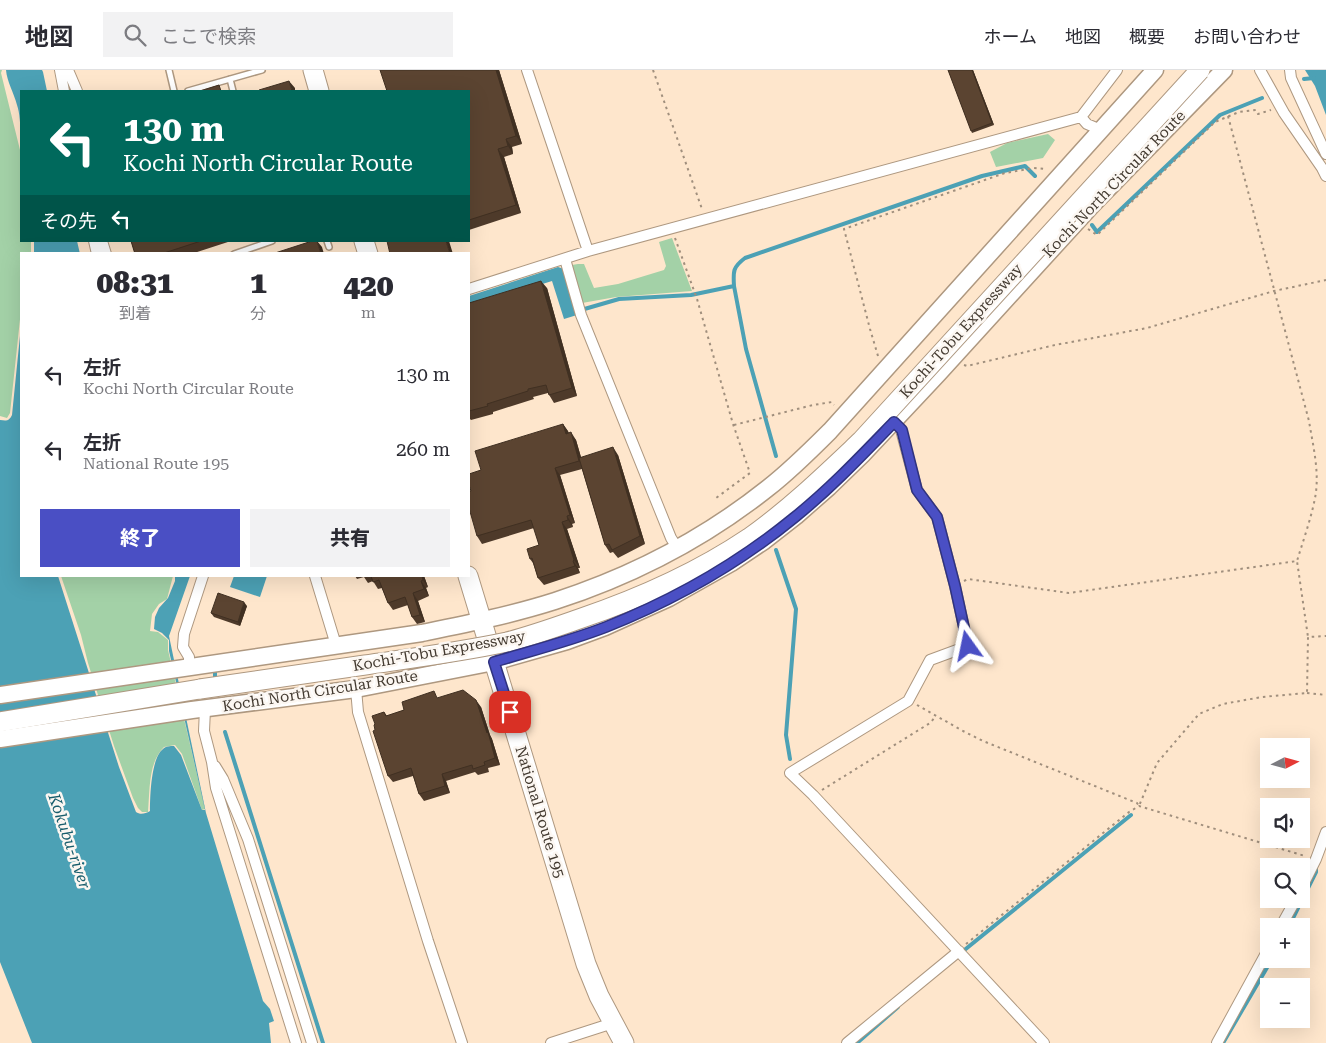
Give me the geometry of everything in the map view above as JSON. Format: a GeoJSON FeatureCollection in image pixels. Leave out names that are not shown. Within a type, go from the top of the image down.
{"type":"FeatureCollection","features":[{"type":"Feature","properties":{"kind":"highway"},"geometry":{"type":"LineString","coordinates":[[312,70],[319,90]]}},
{"type":"Feature","properties":{"kind":"highway","name":"Kochi-Tobu Expressway"},"geometry":{"type":"LineString","coordinates":[[0,722],[200,689],[448,653],[509,641],[558,627],[613,607],[663,586],[708,563],[749,538],[785,511],[861,441],[1200,70]]}},
{"type":"Feature","properties":{"kind":"highway","name":"National Route 195"},"geometry":{"type":"LineString","coordinates":[[468,577],[586,964],[624,1043]]}},
{"type":"Feature","properties":{"kind":"highway"},"geometry":{"type":"LineString","coordinates":[[0,713],[200,689]]}},
{"type":"Feature","properties":{"kind":"main road"},"geometry":{"type":"LineString","coordinates":[[0,695],[422,633],[482,621],[552,602],[587,590],[622,576],[678,549],[741,508],[801,460],[843,416],[1155,70]]}},
{"type":"Feature","properties":{"kind":"main road","name":"Kochi North Circular Route"},"geometry":{"type":"LineString","coordinates":[[0,739],[198,709],[356,689],[494,662],[567,641],[605,627],[670,598],[703,580],[764,541],[829,487],[894,422],[1092,205],[1224,70]]}},
{"type":"Feature","properties":{"kind":"street"},"geometry":{"type":"LineString","coordinates":[[60,70],[64,90]]}},
{"type":"Feature","properties":{"kind":"street"},"geometry":{"type":"LineString","coordinates":[[68,70],[77,90]]}},
{"type":"Feature","properties":{"kind":"street"},"geometry":{"type":"LineString","coordinates":[[527,70],[588,252]]}},
{"type":"Feature","properties":{"kind":"street"},"geometry":{"type":"LineString","coordinates":[[470,289],[588,252],[1081,118],[1117,70]]}},
{"type":"Feature","properties":{"kind":"street"},"geometry":{"type":"LineString","coordinates":[[1260,70],[1284,113],[1326,176]]}},
{"type":"Feature","properties":{"kind":"street"},"geometry":{"type":"LineString","coordinates":[[1290,70],[1291,78],[1326,154]]}},
{"type":"Feature","properties":{"kind":"street"},"geometry":{"type":"LineString","coordinates":[[1081,118],[1087,124],[1101,130]]}},
{"type":"Feature","properties":{"kind":"street"},"geometry":{"type":"LineString","coordinates":[[565,259],[580,310],[671,538],[678,549]]}},
{"type":"Feature","properties":{"kind":"street"},"geometry":{"type":"LineString","coordinates":[[894,422],[902,430],[917,490],[937,517],[968,646],[930,660],[908,700],[790,773],[813,795],[1044,1043]]}},
{"type":"Feature","properties":{"kind":"street"},"geometry":{"type":"LineString","coordinates":[[189,666],[188,657],[183,647],[184,634],[203,577]]}},
{"type":"Feature","properties":{"kind":"street"},"geometry":{"type":"LineString","coordinates":[[315,577],[336,645]]}},
{"type":"Feature","properties":{"kind":"street"},"geometry":{"type":"LineString","coordinates":[[356,689],[358,712],[428,942],[462,1043]]}},
{"type":"Feature","properties":{"kind":"street"},"geometry":{"type":"LineString","coordinates":[[198,709],[212,762],[216,788],[296,1043]]}},
{"type":"Feature","properties":{"kind":"street"},"geometry":{"type":"LineString","coordinates":[[212,762],[223,779],[248,839],[312,1043]]}},
{"type":"Feature","properties":{"kind":"street"},"geometry":{"type":"LineString","coordinates":[[1310,871],[1326,832]]}},
{"type":"Feature","properties":{"kind":"street"},"geometry":{"type":"LineString","coordinates":[[847,1043],[959,951]]}},
{"type":"Feature","properties":{"kind":"street"},"geometry":{"type":"LineString","coordinates":[[1217,1043],[1260,964]]}},
{"type":"Feature","properties":{"kind":"street"},"geometry":{"type":"LineString","coordinates":[[552,1043],[613,1023]]}},
{"type":"Feature","properties":{"kind":"lane"},"geometry":{"type":"LineString","coordinates":[[169,70],[174,90]]}},
{"type":"Feature","properties":{"kind":"lane"},"geometry":{"type":"LineString","coordinates":[[192,90],[262,70]]}},
{"type":"Feature","properties":{"kind":"lane"},"geometry":{"type":"LineString","coordinates":[[230,79],[233,90]]}},
{"type":"Feature","properties":{"kind":"lane"},"geometry":{"type":"LineString","coordinates":[[240,252],[269,242]]}},
{"type":"Feature","properties":{"kind":"path"},"geometry":{"type":"LineString","coordinates":[[653,70],[707,219]]}},
{"type":"Feature","properties":{"kind":"path"},"geometry":{"type":"LineString","coordinates":[[1087,228],[1097,235],[1215,122],[1239,112],[1256,110],[1258,114]]}},
{"type":"Feature","properties":{"kind":"path"},"geometry":{"type":"LineString","coordinates":[[1228,116],[1309,421],[1314,451],[1317,477],[1316,497],[1297,561],[1308,637],[1307,694]]}},
{"type":"Feature","properties":{"kind":"path"},"geometry":{"type":"LineString","coordinates":[[879,358],[844,229],[1005,173],[1034,168],[1049,169]]}},
{"type":"Feature","properties":{"kind":"path"},"geometry":{"type":"LineString","coordinates":[[672,229],[697,299],[734,426],[750,473],[716,498]]}},
{"type":"Feature","properties":{"kind":"path"},"geometry":{"type":"LineString","coordinates":[[961,364],[967,366],[1055,345],[1147,328],[1274,291],[1326,280]]}},
{"type":"Feature","properties":{"kind":"path"},"geometry":{"type":"LineString","coordinates":[[734,426],[813,405],[832,402],[843,416]]}},
{"type":"Feature","properties":{"kind":"path"},"geometry":{"type":"LineString","coordinates":[[955,586],[968,579],[1069,593],[1297,561]]}},
{"type":"Feature","properties":{"kind":"path"},"geometry":{"type":"LineString","coordinates":[[1308,637],[1326,636]]}},
{"type":"Feature","properties":{"kind":"path"},"geometry":{"type":"LineString","coordinates":[[959,951],[1129,812],[1139,806],[1157,763],[1199,714],[1223,704],[1262,696],[1326,694]]}},
{"type":"Feature","properties":{"kind":"path"},"geometry":{"type":"LineString","coordinates":[[910,698],[963,732],[1136,803],[1139,806],[1316,859]]}},
{"type":"Feature","properties":{"kind":"path"},"geometry":{"type":"LineString","coordinates":[[813,795],[930,723],[936,716]]}},
{"type":"Feature","properties":{"kind":"green space"},"geometry":{"type":"Polygon","coordinates":[[[0,70],[2,70],[1,73],[20,150],[20,242],[31,242],[31,252],[20,252],[20,319],[10,413],[7,418],[0,416],[0,70]]]}},
{"type":"Feature","properties":{"kind":"green space"},"geometry":{"type":"Polygon","coordinates":[[[1048,134],[1055,140],[1043,158],[996,167],[990,152],[1007,143],[1048,134]]]}},
{"type":"Feature","properties":{"kind":"green space"},"geometry":{"type":"Polygon","coordinates":[[[672,238],[692,291],[616,297],[582,303],[572,265],[584,264],[594,288],[618,284],[664,270],[666,266],[659,242],[672,238]]]}},
{"type":"Feature","properties":{"kind":"green space"},"geometry":{"type":"Polygon","coordinates":[[[61,577],[173,577],[167,599],[159,604],[152,614],[150,631],[158,632],[168,640],[168,650],[205,809],[202,810],[182,754],[175,745],[164,747],[155,761],[152,769],[148,812],[142,812],[138,808],[114,746],[81,635],[61,577]]]}},
{"type":"Feature","properties":{"kind":"water"},"geometry":{"type":"Polygon","coordinates":[[[6,70],[42,70],[43,72],[47,90],[20,90],[20,124],[18,108],[6,70]]]}},
{"type":"Feature","properties":{"kind":"water"},"geometry":{"type":"Polygon","coordinates":[[[1305,70],[1326,70],[1326,115],[1315,86],[1305,70]]]}},
{"type":"Feature","properties":{"kind":"water"},"geometry":{"type":"Polygon","coordinates":[[[34,242],[77,242],[80,252],[34,252],[34,242]]]}},
{"type":"Feature","properties":{"kind":"water"},"geometry":{"type":"Polygon","coordinates":[[[558,267],[564,269],[577,315],[564,319],[552,281],[470,307],[470,296],[558,267]]]}},
{"type":"Feature","properties":{"kind":"water","name":"Kokubu-river"},"geometry":{"type":"Polygon","coordinates":[[[20,336],[20,577],[58,577],[119,767],[136,812],[141,814],[150,811],[152,778],[159,754],[163,749],[171,746],[174,746],[181,755],[202,810],[205,810],[169,651],[169,640],[162,633],[154,629],[155,617],[159,608],[168,598],[175,577],[190,577],[169,636],[206,813],[263,1001],[270,1009],[274,1021],[269,1023],[271,1043],[32,1043],[0,962],[0,420],[8,420],[12,415],[20,336]]]}},
{"type":"Feature","properties":{"kind":"water"},"geometry":{"type":"Polygon","coordinates":[[[234,577],[267,577],[260,597],[230,587],[234,577]]]}},
{"type":"Feature","properties":{"kind":"building"},"geometry":{"type":"Polygon","coordinates":[[[380,70],[496,70],[516,136],[506,139],[508,146],[498,149],[516,205],[470,220],[470,90],[387,90],[380,70]]]}},
{"type":"Feature","properties":{"kind":"building"},"geometry":{"type":"Polygon","coordinates":[[[948,70],[972,70],[992,123],[971,131],[948,70]]]}},
{"type":"Feature","properties":{"kind":"building"},"geometry":{"type":"Polygon","coordinates":[[[289,81],[292,90],[259,90],[289,81]]]}},
{"type":"Feature","properties":{"kind":"building"},"geometry":{"type":"Polygon","coordinates":[[[219,85],[221,90],[203,90],[219,85]]]}},
{"type":"Feature","properties":{"kind":"building"},"geometry":{"type":"Polygon","coordinates":[[[131,242],[198,242],[167,252],[134,252],[131,242]]]}},
{"type":"Feature","properties":{"kind":"building"},"geometry":{"type":"Polygon","coordinates":[[[309,242],[317,242],[320,252],[278,252],[309,242]]]}},
{"type":"Feature","properties":{"kind":"building"},"geometry":{"type":"Polygon","coordinates":[[[387,242],[446,242],[449,252],[390,252],[387,242]]]}},
{"type":"Feature","properties":{"kind":"building"},"geometry":{"type":"Polygon","coordinates":[[[541,281],[572,388],[549,395],[546,385],[528,389],[528,391],[487,404],[488,406],[470,411],[470,303],[541,281]]]}},
{"type":"Feature","properties":{"kind":"building"},"geometry":{"type":"Polygon","coordinates":[[[563,424],[566,434],[571,432],[579,461],[555,468],[570,515],[567,516],[568,520],[562,522],[575,566],[538,578],[527,549],[539,545],[531,520],[477,536],[470,512],[470,474],[481,470],[475,451],[563,424]]]}},
{"type":"Feature","properties":{"kind":"building"},"geometry":{"type":"Polygon","coordinates":[[[613,447],[640,536],[612,550],[609,544],[605,545],[579,458],[613,447]]]}},
{"type":"Feature","properties":{"kind":"building"},"geometry":{"type":"Polygon","coordinates":[[[371,577],[422,577],[423,580],[421,581],[424,589],[413,593],[420,615],[412,617],[405,597],[388,603],[379,580],[373,582],[371,577]]]}},
{"type":"Feature","properties":{"kind":"building"},"geometry":{"type":"Polygon","coordinates":[[[218,593],[244,602],[238,622],[211,613],[218,593]]]}},
{"type":"Feature","properties":{"kind":"building"},"geometry":{"type":"Polygon","coordinates":[[[463,690],[476,700],[495,758],[484,762],[485,765],[473,769],[472,765],[442,774],[445,786],[419,794],[411,768],[388,776],[373,731],[375,730],[375,724],[372,716],[384,712],[386,716],[404,710],[402,702],[434,691],[437,698],[463,690]]]}},
{"type":"Feature","properties":{"kind":"waterway"},"geometry":{"type":"LineString","coordinates":[[1304,79],[1314,78]]}},
{"type":"Feature","properties":{"kind":"waterway"},"geometry":{"type":"LineString","coordinates":[[1092,225],[1097,232],[1220,115],[1262,98]]}},
{"type":"Feature","properties":{"kind":"waterway"},"geometry":{"type":"LineString","coordinates":[[581,310],[619,299],[691,295],[734,286],[735,270],[738,264],[745,258],[982,176],[1025,166],[1035,176]]}},
{"type":"Feature","properties":{"kind":"waterway"},"geometry":{"type":"LineString","coordinates":[[734,286],[746,349],[776,456]]}},
{"type":"Feature","properties":{"kind":"waterway"},"geometry":{"type":"LineString","coordinates":[[776,550],[796,609],[786,735],[790,759]]}},
{"type":"Feature","properties":{"kind":"waterway"},"geometry":{"type":"LineString","coordinates":[[215,671],[215,682]]}},
{"type":"Feature","properties":{"kind":"waterway"},"geometry":{"type":"LineString","coordinates":[[225,732],[323,1043]]}},
{"type":"Feature","properties":{"kind":"waterway"},"geometry":{"type":"LineString","coordinates":[[962,952],[1131,815]]}},
{"type":"Feature","properties":{"kind":"waterway"},"geometry":{"type":"LineString","coordinates":[[1293,918],[1316,872],[1316,867]]}},
{"type":"Feature","properties":{"kind":"waterway"},"geometry":{"type":"LineString","coordinates":[[1223,1043],[1267,968]]}},
{"type":"Feature","properties":{"kind":"waterway"},"geometry":{"type":"LineString","coordinates":[[857,1043],[898,1007]]}},
{"type":"Feature","properties":{"kind":"route"},"geometry":{"type":"LineString","coordinates":[[510,712],[494,662],[567,641],[605,627],[637,614],[703,580],[764,541],[796,516],[829,487],[894,422],[902,430],[917,490],[937,517],[968,646]]}}]}
